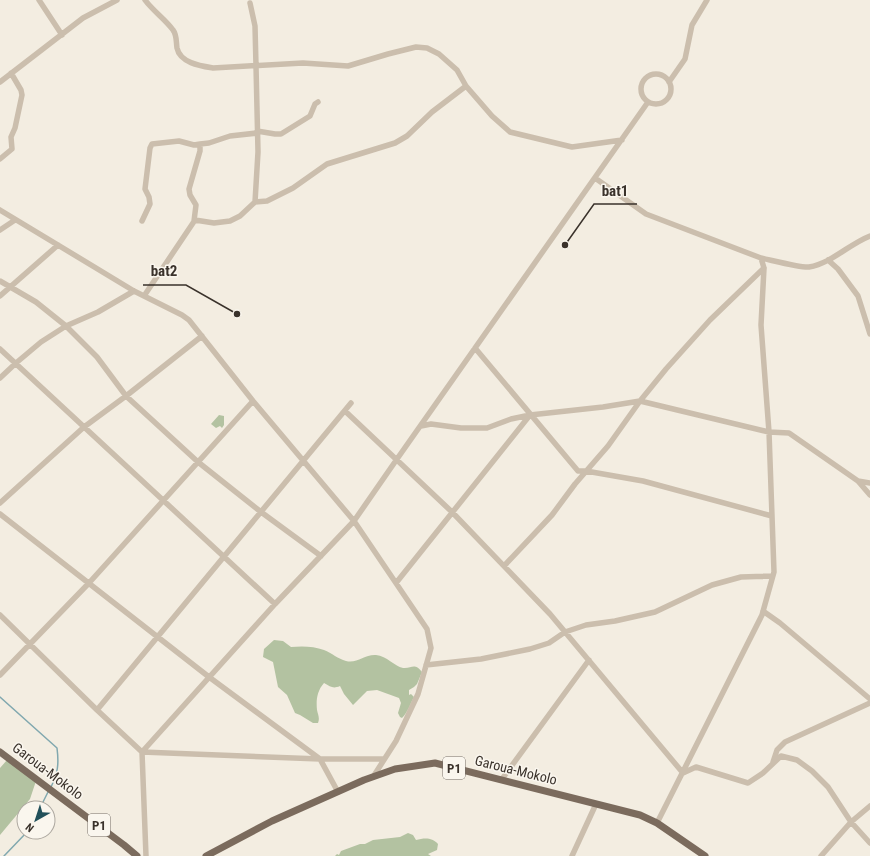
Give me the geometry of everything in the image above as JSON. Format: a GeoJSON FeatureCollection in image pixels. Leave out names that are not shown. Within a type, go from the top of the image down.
{"type":"FeatureCollection","features":[{"type":"Feature","properties":{"kind":"main road","name":"Garoua-Mokolo"},"geometry":{"type":"LineString","coordinates":[[0,752],[60,796],[137,856]]}},
{"type":"Feature","properties":{"kind":"main road","name":"Garoua-Mokolo"},"geometry":{"type":"LineString","coordinates":[[206,856],[272,821],[373,777],[395,769],[435,764],[502,779],[640,815],[657,823],[705,856]]}},
{"type":"Feature","properties":{"kind":"street"},"geometry":{"type":"LineString","coordinates":[[39,0],[62,35]]}},
{"type":"Feature","properties":{"kind":"street"},"geometry":{"type":"LineString","coordinates":[[0,82],[83,18],[117,0]]}},
{"type":"Feature","properties":{"kind":"street"},"geometry":{"type":"LineString","coordinates":[[145,0],[174,31],[180,56],[187,61],[213,68],[303,63],[348,66],[388,54],[421,47],[432,50],[448,61],[457,70],[466,86],[492,116],[510,132],[572,147],[622,140]]}},
{"type":"Feature","properties":{"kind":"street"},"geometry":{"type":"LineString","coordinates":[[669,82],[686,59],[692,25],[707,0]]}},
{"type":"Feature","properties":{"kind":"street"},"geometry":{"type":"LineString","coordinates":[[250,3],[255,26],[257,132],[255,202]]}},
{"type":"Feature","properties":{"kind":"street"},"geometry":{"type":"LineString","coordinates":[[0,159],[12,149],[11,137],[15,128],[21,102],[21,90],[11,74]]}},
{"type":"Feature","properties":{"kind":"street"},"geometry":{"type":"LineString","coordinates":[[660,74],[669,82],[671,87],[670,93],[668,99],[663,102],[657,104],[648,102],[642,96],[640,90],[641,84],[648,75],[660,74]]}},
{"type":"Feature","properties":{"kind":"street"},"geometry":{"type":"LineString","coordinates":[[194,220],[196,219],[214,223],[230,221],[240,216],[255,202],[273,198],[293,188],[334,161],[344,160],[383,148],[403,139],[408,136],[432,112],[466,86]]}},
{"type":"Feature","properties":{"kind":"street"},"geometry":{"type":"LineString","coordinates":[[142,221],[150,204],[145,189],[152,144],[179,141],[194,145],[209,143],[230,136],[257,132],[275,134],[286,131],[310,116],[315,104],[318,102]]}},
{"type":"Feature","properties":{"kind":"street"},"geometry":{"type":"LineString","coordinates":[[146,856],[142,752],[209,677],[354,521],[648,102]]}},
{"type":"Feature","properties":{"kind":"street"},"geometry":{"type":"LineString","coordinates":[[144,296],[194,220],[196,205],[190,195],[189,189],[200,151],[200,144]]}},
{"type":"Feature","properties":{"kind":"street"},"geometry":{"type":"LineString","coordinates":[[595,178],[646,214],[761,258],[808,267],[828,260],[870,236]]}},
{"type":"Feature","properties":{"kind":"street"},"geometry":{"type":"LineString","coordinates":[[0,210],[134,291],[185,317],[202,336],[253,401],[354,521],[427,629],[431,648],[418,694],[396,741],[373,777]]}},
{"type":"Feature","properties":{"kind":"street"},"geometry":{"type":"LineString","coordinates":[[0,230],[15,220]]}},
{"type":"Feature","properties":{"kind":"street"},"geometry":{"type":"LineString","coordinates":[[0,296],[58,245]]}},
{"type":"Feature","properties":{"kind":"street"},"geometry":{"type":"LineString","coordinates":[[657,823],[763,611],[774,572],[769,432],[760,325],[764,268],[761,258]]}},
{"type":"Feature","properties":{"kind":"street"},"geometry":{"type":"LineString","coordinates":[[828,260],[838,269],[858,296],[870,334]]}},
{"type":"Feature","properties":{"kind":"street"},"geometry":{"type":"LineString","coordinates":[[504,566],[552,515],[586,471],[608,446],[640,401],[666,369],[710,320],[764,268]]}},
{"type":"Feature","properties":{"kind":"street"},"geometry":{"type":"LineString","coordinates":[[0,281],[36,302],[66,326],[97,357],[126,396],[198,462],[261,512],[321,556]]}},
{"type":"Feature","properties":{"kind":"street"},"geometry":{"type":"LineString","coordinates":[[0,378],[41,342],[66,326],[98,312],[134,291]]}},
{"type":"Feature","properties":{"kind":"street"},"geometry":{"type":"LineString","coordinates":[[0,503],[84,427],[202,336]]}},
{"type":"Feature","properties":{"kind":"street"},"geometry":{"type":"LineString","coordinates":[[475,348],[578,472],[586,471],[643,481],[772,516]]}},
{"type":"Feature","properties":{"kind":"street"},"geometry":{"type":"LineString","coordinates":[[0,349],[276,604]]}},
{"type":"Feature","properties":{"kind":"street"},"geometry":{"type":"LineString","coordinates":[[0,675],[89,583],[253,401]]}},
{"type":"Feature","properties":{"kind":"street"},"geometry":{"type":"LineString","coordinates":[[421,426],[431,424],[461,428],[487,428],[511,418],[640,401],[769,432],[788,433],[858,481],[870,495]]}},
{"type":"Feature","properties":{"kind":"street"},"geometry":{"type":"LineString","coordinates":[[97,710],[351,403]]}},
{"type":"Feature","properties":{"kind":"street"},"geometry":{"type":"LineString","coordinates":[[345,411],[452,512],[550,614],[683,773]]}},
{"type":"Feature","properties":{"kind":"street"},"geometry":{"type":"LineString","coordinates":[[396,583],[530,415]]}},
{"type":"Feature","properties":{"kind":"street"},"geometry":{"type":"LineString","coordinates":[[858,481],[870,483]]}},
{"type":"Feature","properties":{"kind":"street"},"geometry":{"type":"LineString","coordinates":[[0,514],[209,677],[320,759],[338,792]]}},
{"type":"Feature","properties":{"kind":"street"},"geometry":{"type":"LineString","coordinates":[[426,665],[482,660],[530,649],[549,642],[565,632],[586,625],[615,621],[655,612],[712,585],[741,577],[772,576]]}},
{"type":"Feature","properties":{"kind":"street"},"geometry":{"type":"LineString","coordinates":[[763,611],[780,623],[870,699]]}},
{"type":"Feature","properties":{"kind":"street"},"geometry":{"type":"LineString","coordinates":[[0,615],[142,752],[320,759],[384,759]]}},
{"type":"Feature","properties":{"kind":"street"},"geometry":{"type":"LineString","coordinates":[[502,779],[589,660]]}},
{"type":"Feature","properties":{"kind":"street"},"geometry":{"type":"LineString","coordinates":[[773,763],[777,750],[786,742],[870,703]]}},
{"type":"Feature","properties":{"kind":"street"},"geometry":{"type":"LineString","coordinates":[[683,773],[696,767],[748,782],[763,773],[781,756],[797,760],[812,771],[828,787],[851,822],[870,843]]}},
{"type":"Feature","properties":{"kind":"street"},"geometry":{"type":"LineString","coordinates":[[572,856],[596,804]]}},
{"type":"Feature","properties":{"kind":"street"},"geometry":{"type":"LineString","coordinates":[[820,856],[851,822],[870,806]]}},
{"type":"Feature","properties":{"kind":"green space"},"geometry":{"type":"Polygon","coordinates":[[[219,415],[224,416],[224,425],[222,428],[220,426],[216,428],[211,424],[219,415]]]}},
{"type":"Feature","properties":{"kind":"green space"},"geometry":{"type":"Polygon","coordinates":[[[274,640],[283,641],[291,647],[308,647],[327,651],[340,659],[350,662],[376,655],[403,668],[417,667],[422,672],[417,684],[409,690],[409,695],[411,694],[414,697],[402,718],[398,713],[401,703],[399,698],[377,690],[367,691],[353,705],[344,694],[340,686],[332,687],[324,683],[318,692],[317,699],[319,721],[318,723],[313,723],[295,713],[287,695],[278,687],[273,662],[263,657],[264,649],[274,640]]]}},
{"type":"Feature","properties":{"kind":"green space"},"geometry":{"type":"Polygon","coordinates":[[[7,760],[36,781],[29,800],[16,800],[16,816],[0,835],[0,768],[7,760]]]}},
{"type":"Feature","properties":{"kind":"green space"},"geometry":{"type":"Polygon","coordinates":[[[408,833],[413,835],[416,840],[433,840],[438,844],[437,850],[428,854],[431,856],[335,856],[337,854],[339,855],[341,851],[360,844],[365,844],[373,840],[400,837],[408,833]]]}},
{"type":"Feature","properties":{"kind":"waterway"},"geometry":{"type":"LineString","coordinates":[[0,697],[57,748],[57,768],[51,787]]}},
{"type":"Feature","properties":{"kind":"waterway"},"geometry":{"type":"LineString","coordinates":[[44,800],[48,792]]}},
{"type":"Feature","properties":{"kind":"waterway"},"geometry":{"type":"LineString","coordinates":[[4,856],[19,840]]}},
{"type":"Feature","properties":{"kind":"place","name":"bat1"},"geometry":{"type":"Point","coordinates":[565,245]}},
{"type":"Feature","properties":{"kind":"place","name":"bat2"},"geometry":{"type":"Point","coordinates":[237,314]}}]}
